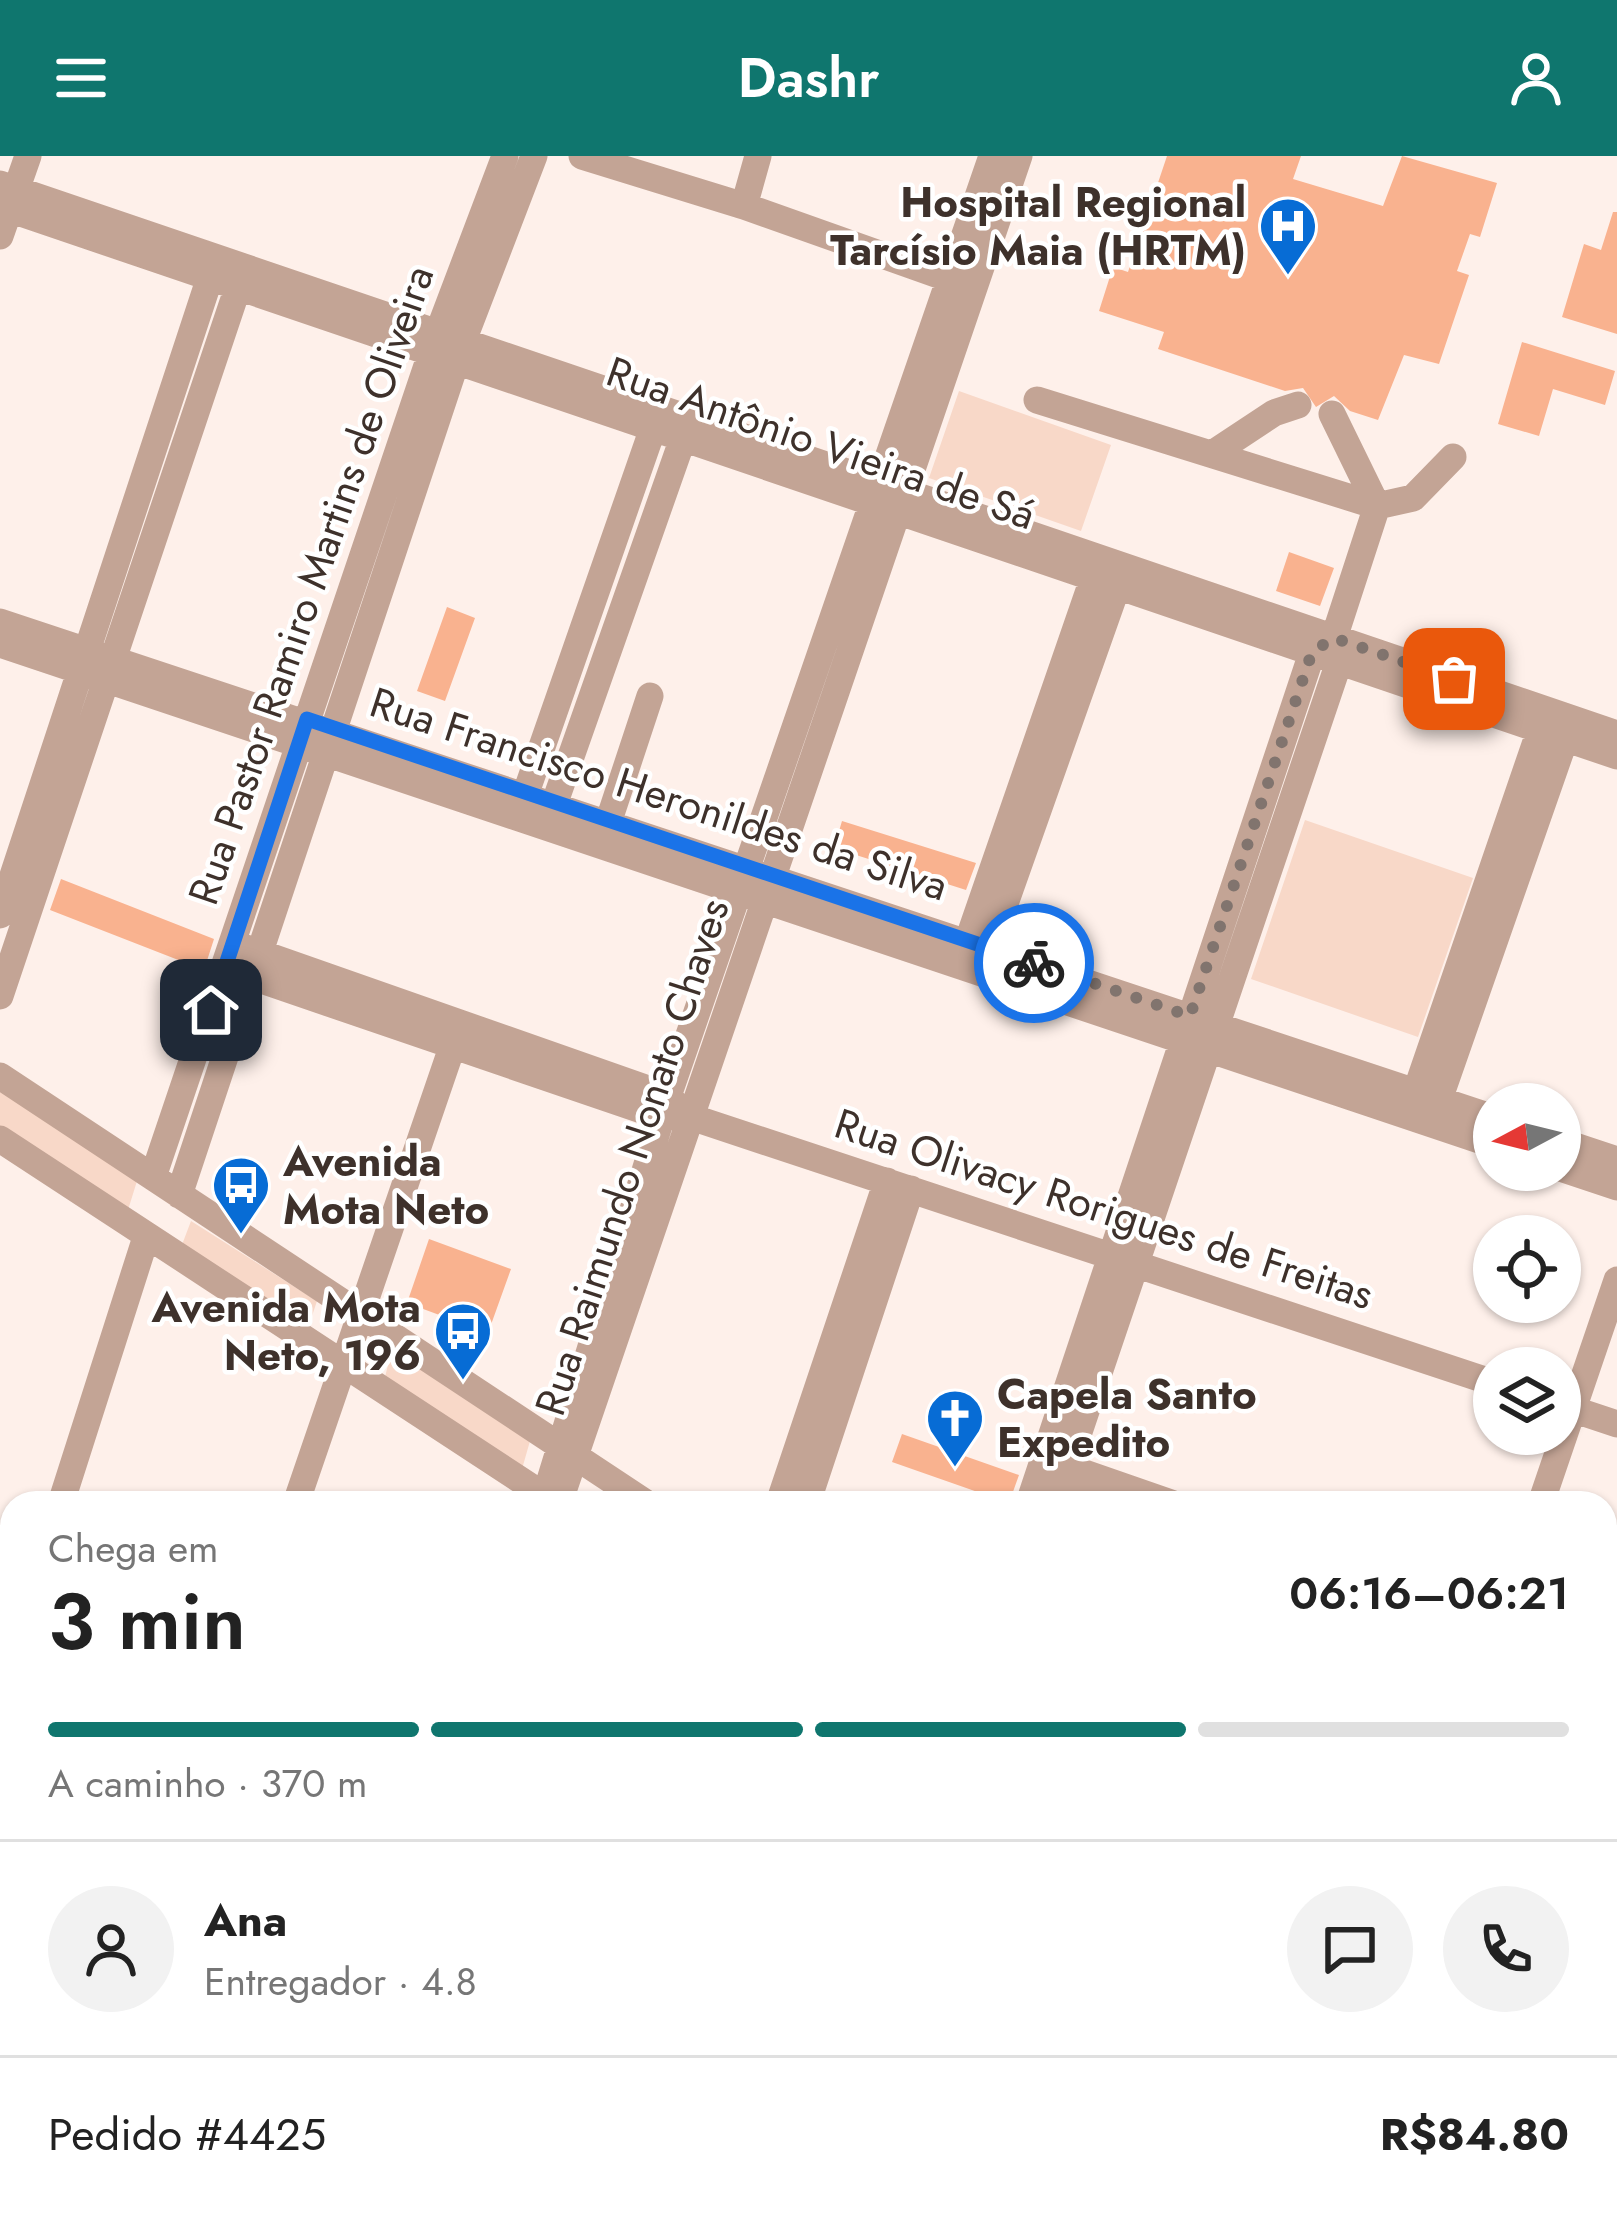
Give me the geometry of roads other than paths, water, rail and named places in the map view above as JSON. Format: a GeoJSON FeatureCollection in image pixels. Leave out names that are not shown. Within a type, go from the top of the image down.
{"type":"FeatureCollection","features":[{"type":"Feature","properties":{"kind":"street"},"geometry":{"type":"LineString","coordinates":[[5,205],[28,156]]}},
{"type":"Feature","properties":{"kind":"street","name":"Rua Pastor Ramiro Martins de Oliveira"},"geometry":{"type":"LineString","coordinates":[[179,1195],[243,960],[447,349],[506,156]]}},
{"type":"Feature","properties":{"kind":"street","name":"Rua Pastor Ramiro Martins de Oliveira"},"geometry":{"type":"LineString","coordinates":[[447,349],[534,156]]}},
{"type":"Feature","properties":{"kind":"street"},"geometry":{"type":"LineString","coordinates":[[582,156],[744,206],[962,283]]}},
{"type":"Feature","properties":{"kind":"street"},"geometry":{"type":"LineString","coordinates":[[744,206],[758,156]]}},
{"type":"Feature","properties":{"kind":"street","name":"Rua Raimundo Nonato Chaves"},"geometry":{"type":"LineString","coordinates":[[962,283],[992,156]]}},
{"type":"Feature","properties":{"kind":"street","name":"Rua Raimundo Nonato Chaves"},"geometry":{"type":"LineString","coordinates":[[554,1491],[672,1110],[962,283],[1018,156]]}},
{"type":"Feature","properties":{"kind":"street","name":"Rua Antônio Vieira de Sá"},"geometry":{"type":"LineString","coordinates":[[5,205],[213,268],[886,497],[1617,756]]}},
{"type":"Feature","properties":{"kind":"street"},"geometry":{"type":"LineString","coordinates":[[0,996],[157,438],[213,268]]}},
{"type":"Feature","properties":{"kind":"street"},"geometry":{"type":"LineString","coordinates":[[0,915],[185,446],[242,278]]}},
{"type":"Feature","properties":{"kind":"street","name":"Rua Antônio Vieira de Sá"},"geometry":{"type":"LineString","coordinates":[[447,349],[652,431],[886,497],[1105,583],[1617,734]]}},
{"type":"Feature","properties":{"kind":"street"},"geometry":{"type":"LineString","coordinates":[[1037,400],[1377,506],[1413,498],[1453,457]]}},
{"type":"Feature","properties":{"kind":"street"},"geometry":{"type":"LineString","coordinates":[[1212,454],[1274,413],[1298,405]]}},
{"type":"Feature","properties":{"kind":"street"},"geometry":{"type":"LineString","coordinates":[[1094,1491],[1049,1484],[1377,506],[1332,414]]}},
{"type":"Feature","properties":{"kind":"street"},"geometry":{"type":"LineString","coordinates":[[516,819],[652,431]]}},
{"type":"Feature","properties":{"kind":"street"},"geometry":{"type":"LineString","coordinates":[[157,438],[185,446]]}},
{"type":"Feature","properties":{"kind":"street"},"geometry":{"type":"LineString","coordinates":[[550,816],[682,441]]}},
{"type":"Feature","properties":{"kind":"street"},"geometry":{"type":"LineString","coordinates":[[975,957],[1105,583]]}},
{"type":"Feature","properties":{"kind":"street","name":"Rua Francisco Heronildes da Silva"},"geometry":{"type":"LineString","coordinates":[[0,622],[97,664],[316,738],[516,819],[609,820],[754,883]]}},
{"type":"Feature","properties":{"kind":"street","name":"Rua Francisco Heronildes da Silva"},"geometry":{"type":"LineString","coordinates":[[0,644],[97,664]]}},
{"type":"Feature","properties":{"kind":"street"},"geometry":{"type":"LineString","coordinates":[[609,820],[650,696]]}},
{"type":"Feature","properties":{"kind":"street"},"geometry":{"type":"LineString","coordinates":[[1423,1108],[1552,734]]}},
{"type":"Feature","properties":{"kind":"street","name":"Rua Francisco Heronildes da Silva"},"geometry":{"type":"LineString","coordinates":[[316,738],[526,792],[550,816],[1423,1108],[1473,1134]]}},
{"type":"Feature","properties":{"kind":"street","name":"Rua Pastor Ramiro Martins de Oliveira"},"geometry":{"type":"LineString","coordinates":[[153,1178],[243,960]]}},
{"type":"Feature","properties":{"kind":"street","name":"Rua Olivacy Rorigues de Freitas"},"geometry":{"type":"LineString","coordinates":[[243,960],[672,1110],[1473,1376]]}},
{"type":"Feature","properties":{"kind":"street"},"geometry":{"type":"LineString","coordinates":[[300,1491],[457,1034]]}},
{"type":"Feature","properties":{"kind":"street"},"geometry":{"type":"LineString","coordinates":[[0,1076],[628,1491]]}},
{"type":"Feature","properties":{"kind":"street","name":"Rua Francisco Heronildes da Silva"},"geometry":{"type":"LineString","coordinates":[[1423,1108],[1473,1115]]}},
{"type":"Feature","properties":{"kind":"street"},"geometry":{"type":"LineString","coordinates":[[0,1139],[535,1491]]}},
{"type":"Feature","properties":{"kind":"street"},"geometry":{"type":"LineString","coordinates":[[1581,1155],[1617,1160]]}},
{"type":"Feature","properties":{"kind":"street"},"geometry":{"type":"LineString","coordinates":[[1581,1164],[1617,1187]]}},
{"type":"Feature","properties":{"kind":"street"},"geometry":{"type":"LineString","coordinates":[[785,1491],[825,1406],[899,1185]]}},
{"type":"Feature","properties":{"kind":"street"},"geometry":{"type":"LineString","coordinates":[[65,1491],[146,1237]]}},
{"type":"Feature","properties":{"kind":"street"},"geometry":{"type":"LineString","coordinates":[[1581,1370],[1617,1280]]}},
{"type":"Feature","properties":{"kind":"street"},"geometry":{"type":"LineString","coordinates":[[809,1491],[825,1406]]}},
{"type":"Feature","properties":{"kind":"street"},"geometry":{"type":"LineString","coordinates":[[1581,1412],[1617,1424]]}},
{"type":"Feature","properties":{"kind":"street"},"geometry":{"type":"LineString","coordinates":[[1544,1491],[1554,1455]]}},
{"type":"Feature","properties":{"kind":"place","name":"Hospital Regional Tarcísio Maia (HRTM)"},"geometry":{"type":"Point","coordinates":[1288,277]}},
{"type":"Feature","properties":{"kind":"place","name":"Avenida Mota Neto"},"geometry":{"type":"Point","coordinates":[241,1236]}},
{"type":"Feature","properties":{"kind":"place","name":"Avenida Mota Neto, 196"},"geometry":{"type":"Point","coordinates":[463,1382]}},
{"type":"Feature","properties":{"kind":"place","name":"Capela Santo Expedito"},"geometry":{"type":"Point","coordinates":[955,1469]}}]}
